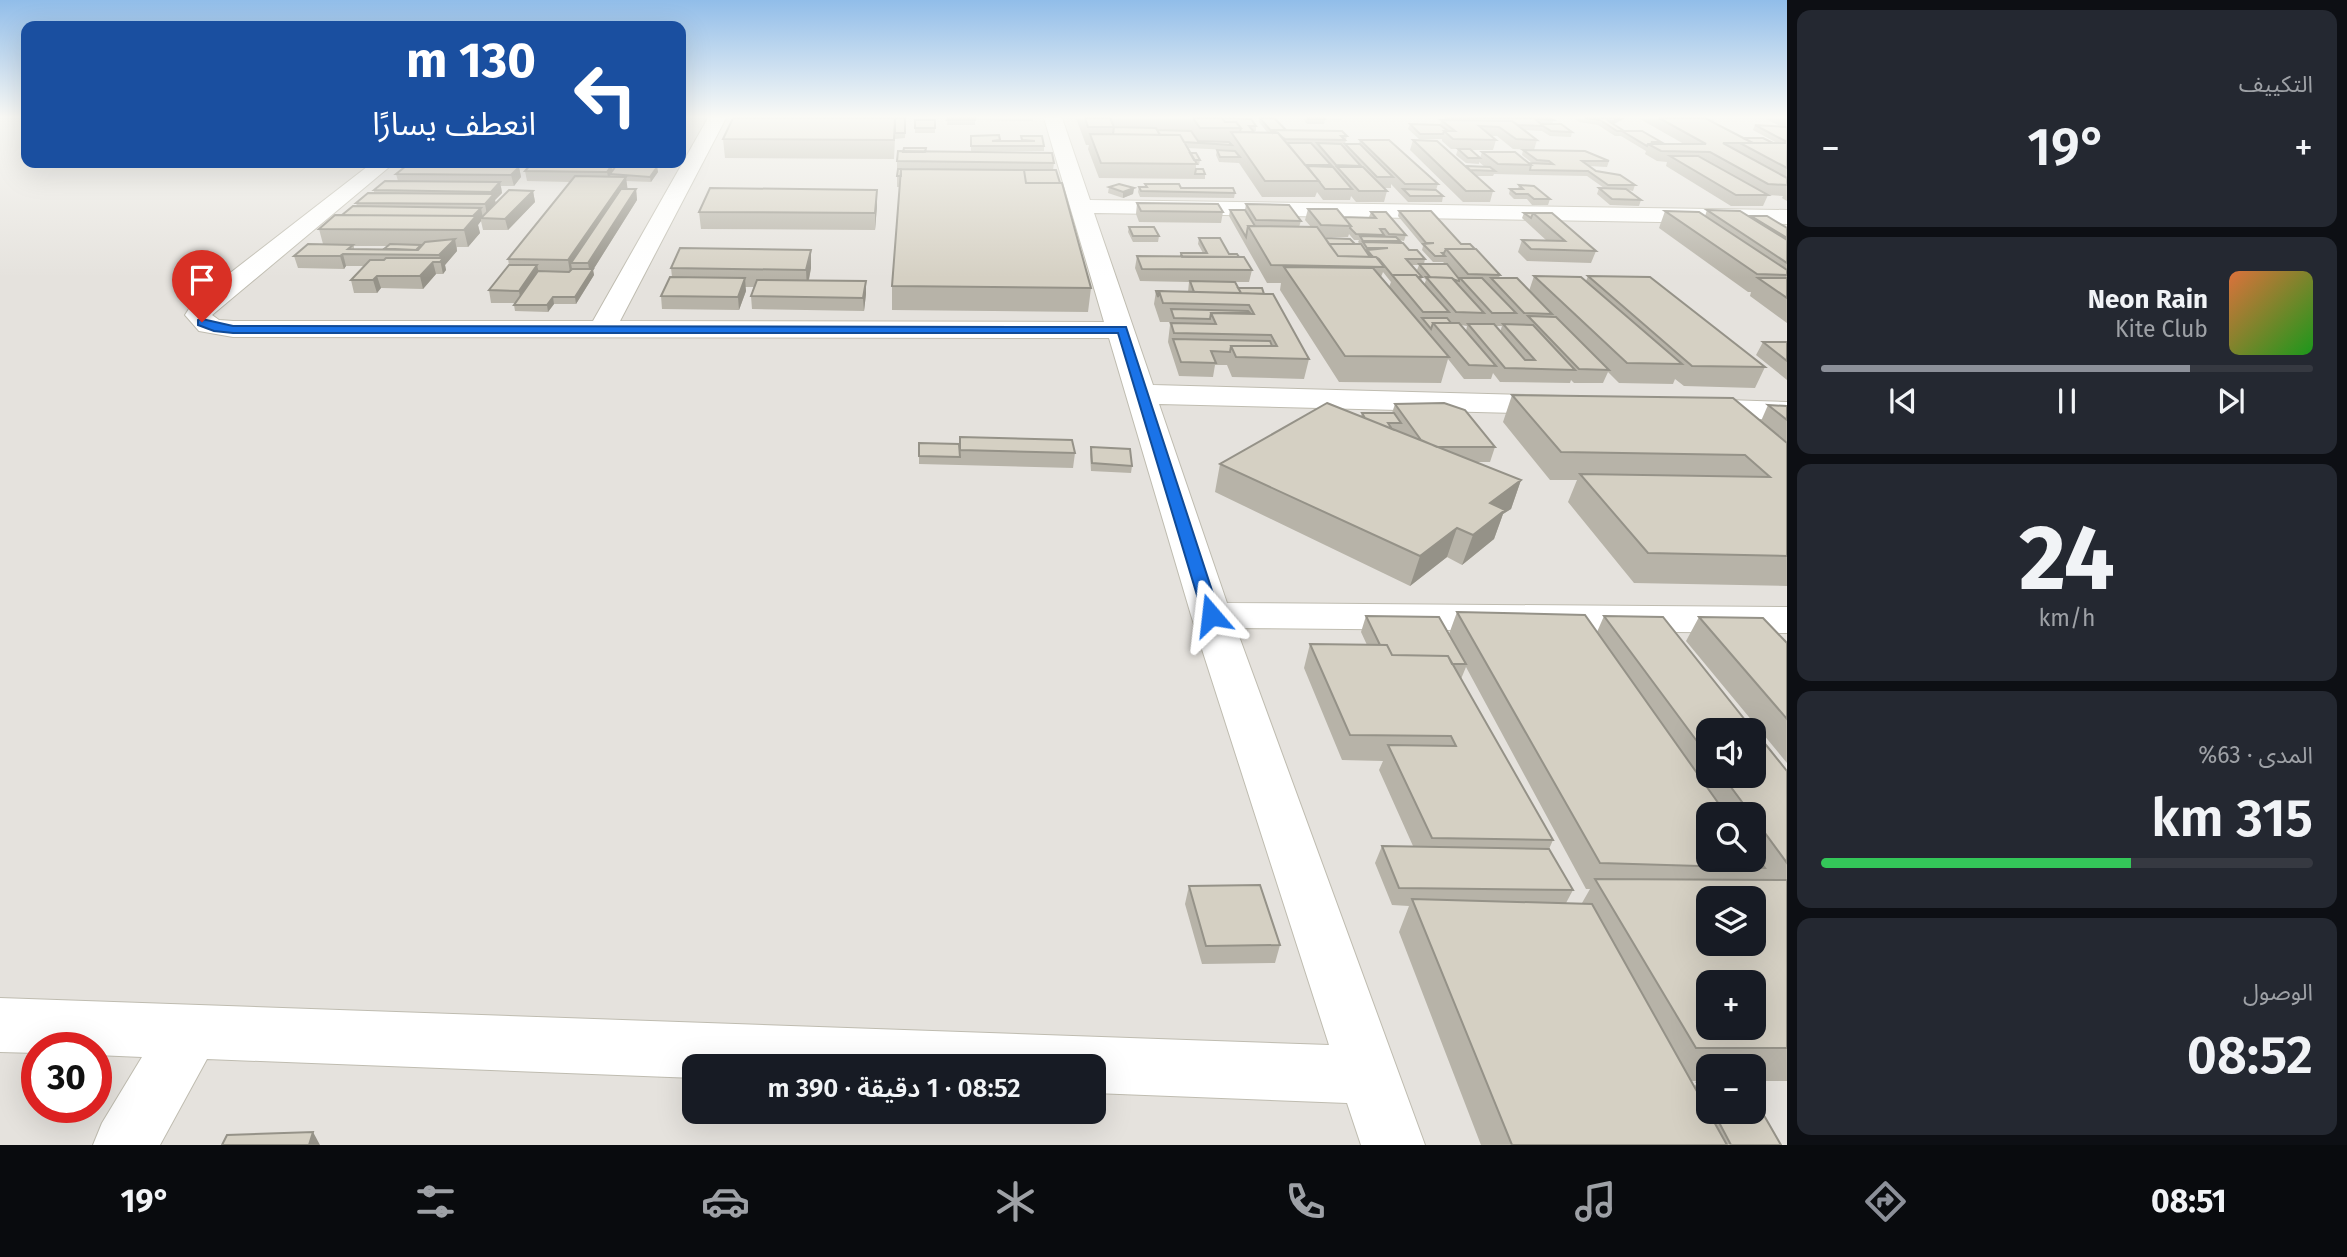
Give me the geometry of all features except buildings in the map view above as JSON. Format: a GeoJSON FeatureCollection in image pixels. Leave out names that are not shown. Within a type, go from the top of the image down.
{"type":"FeatureCollection","features":[{"type":"Feature","properties":{"kind":"street"},"geometry":{"type":"LineString","coordinates":[[373,171],[203,307],[198,315],[202,322],[214,327],[233,329],[1122,330]]}},
{"type":"Feature","properties":{"kind":"street"},"geometry":{"type":"LineString","coordinates":[[602,330],[687,171]]}},
{"type":"Feature","properties":{"kind":"street"},"geometry":{"type":"LineString","coordinates":[[1071,171],[1211,615],[1393,1145]]}},
{"type":"Feature","properties":{"kind":"street"},"geometry":{"type":"LineString","coordinates":[[1082,206],[1787,217]]}},
{"type":"Feature","properties":{"kind":"street"},"geometry":{"type":"LineString","coordinates":[[1143,394],[1585,405]]}},
{"type":"Feature","properties":{"kind":"street"},"geometry":{"type":"LineString","coordinates":[[1666,407],[1787,411]]}},
{"type":"Feature","properties":{"kind":"street"},"geometry":{"type":"LineString","coordinates":[[1211,615],[1787,620]]}},
{"type":"Feature","properties":{"kind":"street"},"geometry":{"type":"LineString","coordinates":[[0,1025],[1370,1075]]}},
{"type":"Feature","properties":{"kind":"street"},"geometry":{"type":"LineString","coordinates":[[125,1145],[191,1031]]}},
{"type":"Feature","properties":{"kind":"shaded area"},"geometry":{"type":"Polygon","coordinates":[[[0,171],[1787,171],[1787,1145],[0,1145],[0,171]]]}},
{"type":"Feature","properties":{"kind":"route"},"geometry":{"type":"LineString","coordinates":[[202,322],[214,327],[233,329],[1122,330],[1211,615]]}}]}
